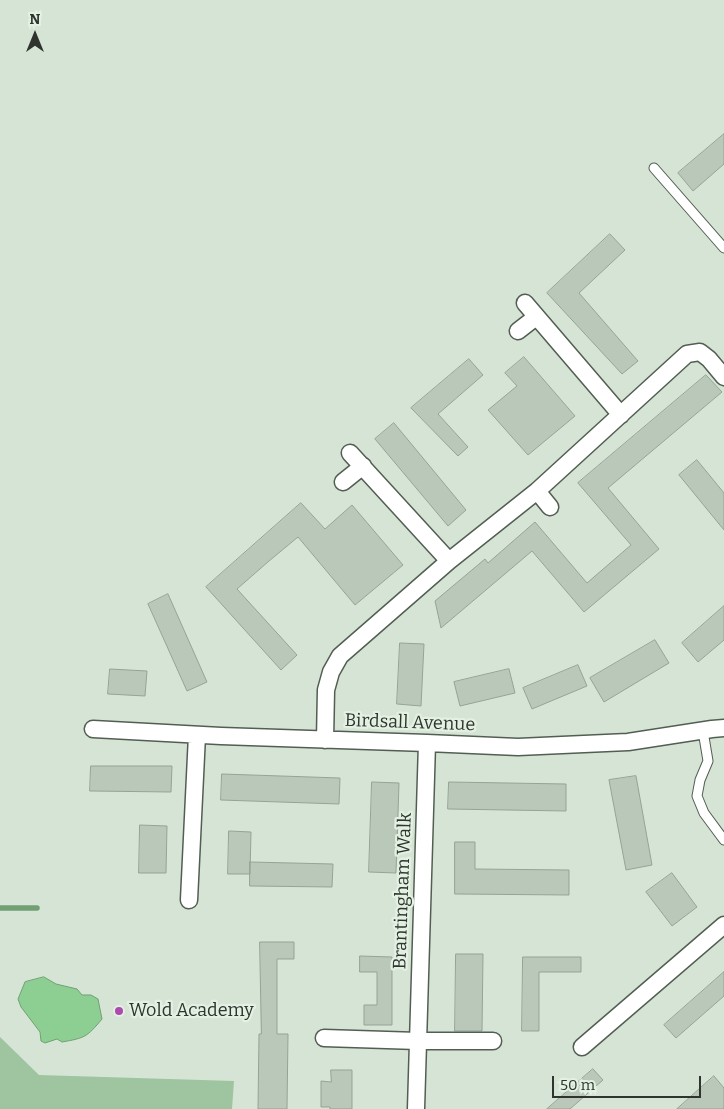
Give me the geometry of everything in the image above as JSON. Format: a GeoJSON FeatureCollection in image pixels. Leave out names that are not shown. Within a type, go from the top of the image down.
{"type":"FeatureCollection","features":[{"type":"Feature","properties":{"kind":"street"},"geometry":{"type":"LineString","coordinates":[[525,303],[621,415]]}},
{"type":"Feature","properties":{"kind":"street"},"geometry":{"type":"LineString","coordinates":[[518,331],[536,317]]}},
{"type":"Feature","properties":{"kind":"street"},"geometry":{"type":"LineString","coordinates":[[326,740],[326,690],[330,672],[340,656],[449,561],[537,491],[687,354],[700,352],[709,358],[724,377]]}},
{"type":"Feature","properties":{"kind":"street"},"geometry":{"type":"LineString","coordinates":[[350,452],[449,561]]}},
{"type":"Feature","properties":{"kind":"street"},"geometry":{"type":"LineString","coordinates":[[343,482],[363,466]]}},
{"type":"Feature","properties":{"kind":"street"},"geometry":{"type":"LineString","coordinates":[[537,491],[550,507]]}},
{"type":"Feature","properties":{"kind":"street","name":"Birdsall Avenue"},"geometry":{"type":"LineString","coordinates":[[93,729],[197,735],[427,742],[518,747],[628,742],[724,728]]}},
{"type":"Feature","properties":{"kind":"street"},"geometry":{"type":"LineString","coordinates":[[189,900],[197,735]]}},
{"type":"Feature","properties":{"kind":"street","name":"Brantingham Walk"},"geometry":{"type":"LineString","coordinates":[[416,1109],[427,742]]}},
{"type":"Feature","properties":{"kind":"street"},"geometry":{"type":"LineString","coordinates":[[582,1047],[724,925]]}},
{"type":"Feature","properties":{"kind":"street"},"geometry":{"type":"LineString","coordinates":[[324,1038],[493,1041]]}},
{"type":"Feature","properties":{"kind":"lane"},"geometry":{"type":"LineString","coordinates":[[654,168],[724,248]]}},
{"type":"Feature","properties":{"kind":"lane"},"geometry":{"type":"LineString","coordinates":[[703,731],[708,761],[700,780],[697,796],[704,813],[724,840]]}},
{"type":"Feature","properties":{"kind":"shaded area"},"geometry":{"type":"Polygon","coordinates":[[[44,977],[56,984],[77,989],[82,995],[91,995],[98,999],[102,1019],[93,1030],[81,1038],[62,1042],[57,1039],[45,1043],[41,1041],[40,1032],[21,1007],[18,999],[25,982],[44,977]]]}},
{"type":"Feature","properties":{"kind":"shaded area"},"geometry":{"type":"Polygon","coordinates":[[[0,1037],[39,1075],[234,1081],[232,1109],[0,1109],[0,1037]]]}},
{"type":"Feature","properties":{"kind":"building"},"geometry":{"type":"Polygon","coordinates":[[[724,134],[724,164],[693,191],[678,173],[724,134]]]}},
{"type":"Feature","properties":{"kind":"building"},"geometry":{"type":"Polygon","coordinates":[[[610,234],[625,250],[579,293],[638,361],[622,374],[547,293],[610,234]]]}},
{"type":"Feature","properties":{"kind":"building"},"geometry":{"type":"Polygon","coordinates":[[[524,357],[575,416],[528,455],[488,410],[517,386],[505,373],[524,357]]]}},
{"type":"Feature","properties":{"kind":"building"},"geometry":{"type":"Polygon","coordinates":[[[469,359],[483,375],[438,414],[468,447],[458,456],[411,408],[469,359]]]}},
{"type":"Feature","properties":{"kind":"building"},"geometry":{"type":"Polygon","coordinates":[[[706,375],[722,392],[608,488],[659,549],[584,612],[532,551],[441,628],[435,601],[485,559],[488,563],[535,522],[587,583],[631,545],[578,483],[706,375]]]}},
{"type":"Feature","properties":{"kind":"building"},"geometry":{"type":"Polygon","coordinates":[[[394,423],[466,510],[448,526],[375,439],[394,423]]]}},
{"type":"Feature","properties":{"kind":"building"},"geometry":{"type":"Polygon","coordinates":[[[697,460],[724,493],[724,530],[679,475],[697,460]]]}},
{"type":"Feature","properties":{"kind":"building"},"geometry":{"type":"Polygon","coordinates":[[[301,503],[325,529],[352,505],[403,565],[355,605],[298,537],[269,561],[237,589],[297,655],[281,670],[206,587],[301,503]]]}},
{"type":"Feature","properties":{"kind":"building"},"geometry":{"type":"Polygon","coordinates":[[[168,594],[207,682],[187,691],[148,604],[168,594]]]}},
{"type":"Feature","properties":{"kind":"building"},"geometry":{"type":"Polygon","coordinates":[[[724,606],[724,640],[698,662],[682,643],[724,606]]]}},
{"type":"Feature","properties":{"kind":"building"},"geometry":{"type":"Polygon","coordinates":[[[655,640],[669,663],[604,702],[590,678],[655,640]]]}},
{"type":"Feature","properties":{"kind":"building"},"geometry":{"type":"Polygon","coordinates":[[[400,643],[424,644],[421,706],[397,704],[400,643]]]}},
{"type":"Feature","properties":{"kind":"building"},"geometry":{"type":"Polygon","coordinates":[[[578,665],[587,686],[532,709],[523,688],[578,665]]]}},
{"type":"Feature","properties":{"kind":"building"},"geometry":{"type":"Polygon","coordinates":[[[110,669],[147,671],[145,696],[108,694],[110,669]]]}},
{"type":"Feature","properties":{"kind":"building"},"geometry":{"type":"Polygon","coordinates":[[[509,669],[515,693],[460,706],[454,682],[509,669]]]}},
{"type":"Feature","properties":{"kind":"building"},"geometry":{"type":"Polygon","coordinates":[[[91,766],[172,766],[171,792],[90,791],[91,766]]]}},
{"type":"Feature","properties":{"kind":"building"},"geometry":{"type":"Polygon","coordinates":[[[222,774],[340,778],[339,804],[221,800],[222,774]]]}},
{"type":"Feature","properties":{"kind":"building"},"geometry":{"type":"Polygon","coordinates":[[[636,776],[652,865],[626,870],[609,780],[636,776]]]}},
{"type":"Feature","properties":{"kind":"building"},"geometry":{"type":"Polygon","coordinates":[[[372,782],[399,783],[396,873],[369,872],[372,782]]]}},
{"type":"Feature","properties":{"kind":"building"},"geometry":{"type":"Polygon","coordinates":[[[449,782],[566,784],[566,811],[448,809],[449,782]]]}},
{"type":"Feature","properties":{"kind":"building"},"geometry":{"type":"Polygon","coordinates":[[[140,825],[167,826],[166,873],[139,873],[140,825]]]}},
{"type":"Feature","properties":{"kind":"building"},"geometry":{"type":"Polygon","coordinates":[[[229,831],[251,832],[250,874],[228,874],[229,831]]]}},
{"type":"Feature","properties":{"kind":"building"},"geometry":{"type":"Polygon","coordinates":[[[455,842],[475,842],[475,869],[569,870],[569,895],[455,894],[455,842]]]}},
{"type":"Feature","properties":{"kind":"building"},"geometry":{"type":"Polygon","coordinates":[[[250,862],[333,864],[332,887],[250,886],[250,862]]]}},
{"type":"Feature","properties":{"kind":"building"},"geometry":{"type":"Polygon","coordinates":[[[672,873],[697,907],[672,926],[646,892],[672,873]]]}},
{"type":"Feature","properties":{"kind":"building"},"geometry":{"type":"Polygon","coordinates":[[[260,942],[294,942],[294,959],[277,959],[277,1034],[288,1034],[287,1109],[258,1109],[259,1034],[261,1034],[260,942]]]}},
{"type":"Feature","properties":{"kind":"building"},"geometry":{"type":"Polygon","coordinates":[[[456,954],[483,954],[482,1031],[455,1031],[456,954]]]}},
{"type":"Feature","properties":{"kind":"building"},"geometry":{"type":"Polygon","coordinates":[[[360,956],[392,957],[392,1025],[364,1025],[364,1005],[377,1005],[377,972],[360,972],[360,956]]]}},
{"type":"Feature","properties":{"kind":"building"},"geometry":{"type":"Polygon","coordinates":[[[523,957],[581,957],[581,972],[539,972],[539,1031],[522,1031],[523,957]]]}},
{"type":"Feature","properties":{"kind":"building"},"geometry":{"type":"Polygon","coordinates":[[[724,972],[724,996],[676,1038],[664,1025],[724,972]]]}},
{"type":"Feature","properties":{"kind":"building"},"geometry":{"type":"Polygon","coordinates":[[[593,1069],[603,1080],[570,1109],[547,1109],[593,1069]]]}},
{"type":"Feature","properties":{"kind":"building"},"geometry":{"type":"Polygon","coordinates":[[[331,1070],[352,1070],[352,1109],[321,1107],[321,1081],[331,1082],[331,1070]]]}},
{"type":"Feature","properties":{"kind":"building"},"geometry":{"type":"Polygon","coordinates":[[[714,1076],[724,1088],[724,1109],[677,1109],[714,1076]]]}},
{"type":"Feature","properties":{"kind":"waterway"},"geometry":{"type":"LineString","coordinates":[[0,908],[37,908]]}},
{"type":"Feature","properties":{"kind":"place","name":"Wold Academy"},"geometry":{"type":"Point","coordinates":[119,1011]}}]}
